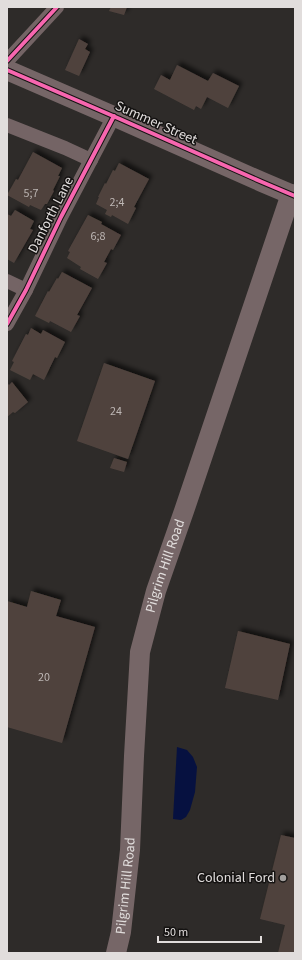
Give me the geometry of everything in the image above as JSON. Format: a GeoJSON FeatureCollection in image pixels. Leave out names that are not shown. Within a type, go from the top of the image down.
{"type":"FeatureCollection","features":[{"type":"Feature","properties":{"kind":"main road","name":"Summer Street"},"geometry":{"type":"LineString","coordinates":[[7,70],[293,195]]}},
{"type":"Feature","properties":{"kind":"main road","name":"Pilgrim Hill Road"},"geometry":{"type":"LineString","coordinates":[[116,953],[121,932],[130,850],[140,652],[156,590],[293,195]]}},
{"type":"Feature","properties":{"kind":"street"},"geometry":{"type":"LineString","coordinates":[[7,61],[56,7]]}},
{"type":"Feature","properties":{"kind":"street","name":"Danforth Lane"},"geometry":{"type":"LineString","coordinates":[[7,324],[26,290],[61,217],[114,116]]}},
{"type":"Feature","properties":{"kind":"street"},"geometry":{"type":"LineString","coordinates":[[7,125],[91,160]]}},
{"type":"Feature","properties":{"kind":"street"},"geometry":{"type":"LineString","coordinates":[[7,281],[26,290]]}},
{"type":"Feature","properties":{"kind":"shaded area"},"geometry":{"type":"Polygon","coordinates":[[[177,747],[187,750],[193,757],[197,767],[195,792],[190,810],[186,817],[181,820],[173,819],[177,747]]]}},
{"type":"Feature","properties":{"kind":"building"},"geometry":{"type":"Polygon","coordinates":[[[111,7],[127,7],[124,15],[109,11],[111,7]]]}},
{"type":"Feature","properties":{"kind":"building"},"geometry":{"type":"Polygon","coordinates":[[[79,39],[88,44],[85,49],[90,52],[79,76],[65,70],[79,39]]]}},
{"type":"Feature","properties":{"kind":"building"},"geometry":{"type":"Polygon","coordinates":[[[177,65],[208,81],[213,73],[239,86],[228,108],[207,97],[201,109],[196,106],[194,110],[154,89],[161,75],[170,80],[177,65]]]}},
{"type":"Feature","properties":{"kind":"building"},"geometry":{"type":"Polygon","coordinates":[[[33,152],[62,168],[53,190],[54,191],[47,204],[45,204],[41,210],[30,205],[29,207],[7,195],[16,179],[18,180],[33,152]]]}},
{"type":"Feature","properties":{"kind":"building"},"geometry":{"type":"Polygon","coordinates":[[[119,163],[149,179],[134,207],[136,208],[128,224],[112,215],[111,217],[105,214],[107,210],[96,204],[105,183],[106,184],[113,170],[115,171],[119,163]]]}},
{"type":"Feature","properties":{"kind":"building"},"geometry":{"type":"Polygon","coordinates":[[[15,210],[34,221],[30,229],[33,230],[14,263],[7,259],[7,214],[11,216],[15,210]]]}},
{"type":"Feature","properties":{"kind":"building"},"geometry":{"type":"Polygon","coordinates":[[[88,215],[102,222],[101,224],[121,235],[113,250],[111,249],[104,262],[107,263],[98,279],[80,269],[81,267],[67,258],[70,252],[68,251],[88,215]]]}},
{"type":"Feature","properties":{"kind":"building"},"geometry":{"type":"Polygon","coordinates":[[[62,272],[92,288],[77,315],[80,316],[71,332],[50,321],[49,323],[35,316],[48,291],[49,292],[62,272]]]}},
{"type":"Feature","properties":{"kind":"building"},"geometry":{"type":"Polygon","coordinates":[[[31,328],[41,334],[43,330],[65,342],[57,358],[55,357],[44,380],[33,374],[30,380],[10,370],[14,362],[12,361],[26,334],[28,335],[31,328]]]}},
{"type":"Feature","properties":{"kind":"building"},"geometry":{"type":"Polygon","coordinates":[[[104,363],[155,381],[128,459],[77,441],[104,363]]]}},
{"type":"Feature","properties":{"kind":"building"},"geometry":{"type":"Polygon","coordinates":[[[12,382],[28,402],[15,413],[13,412],[7,417],[7,383],[9,385],[12,382]]]}},
{"type":"Feature","properties":{"kind":"building"},"geometry":{"type":"Polygon","coordinates":[[[114,458],[127,462],[124,472],[110,468],[114,458]]]}},
{"type":"Feature","properties":{"kind":"building"},"geometry":{"type":"Polygon","coordinates":[[[31,591],[61,600],[56,616],[95,627],[62,743],[7,727],[7,601],[27,607],[31,591]]]}},
{"type":"Feature","properties":{"kind":"building"},"geometry":{"type":"Polygon","coordinates":[[[238,631],[290,644],[278,700],[225,688],[238,631]]]}},
{"type":"Feature","properties":{"kind":"building","name":"Colonial Ford"},"geometry":{"type":"Polygon","coordinates":[[[281,835],[295,838],[295,953],[278,953],[285,925],[260,919],[281,835]]]}},
{"type":"Feature","properties":{"kind":"cycle path"},"geometry":{"type":"LineString","coordinates":[[7,61],[57,7]]}},
{"type":"Feature","properties":{"kind":"cycle path"},"geometry":{"type":"LineString","coordinates":[[7,70],[295,196]]}},
{"type":"Feature","properties":{"kind":"cycle path"},"geometry":{"type":"LineString","coordinates":[[7,324],[26,290],[61,217],[114,116]]}},
{"type":"Feature","properties":{"kind":"place","name":"Colonial Ford"},"geometry":{"type":"Point","coordinates":[283,878]}}]}
